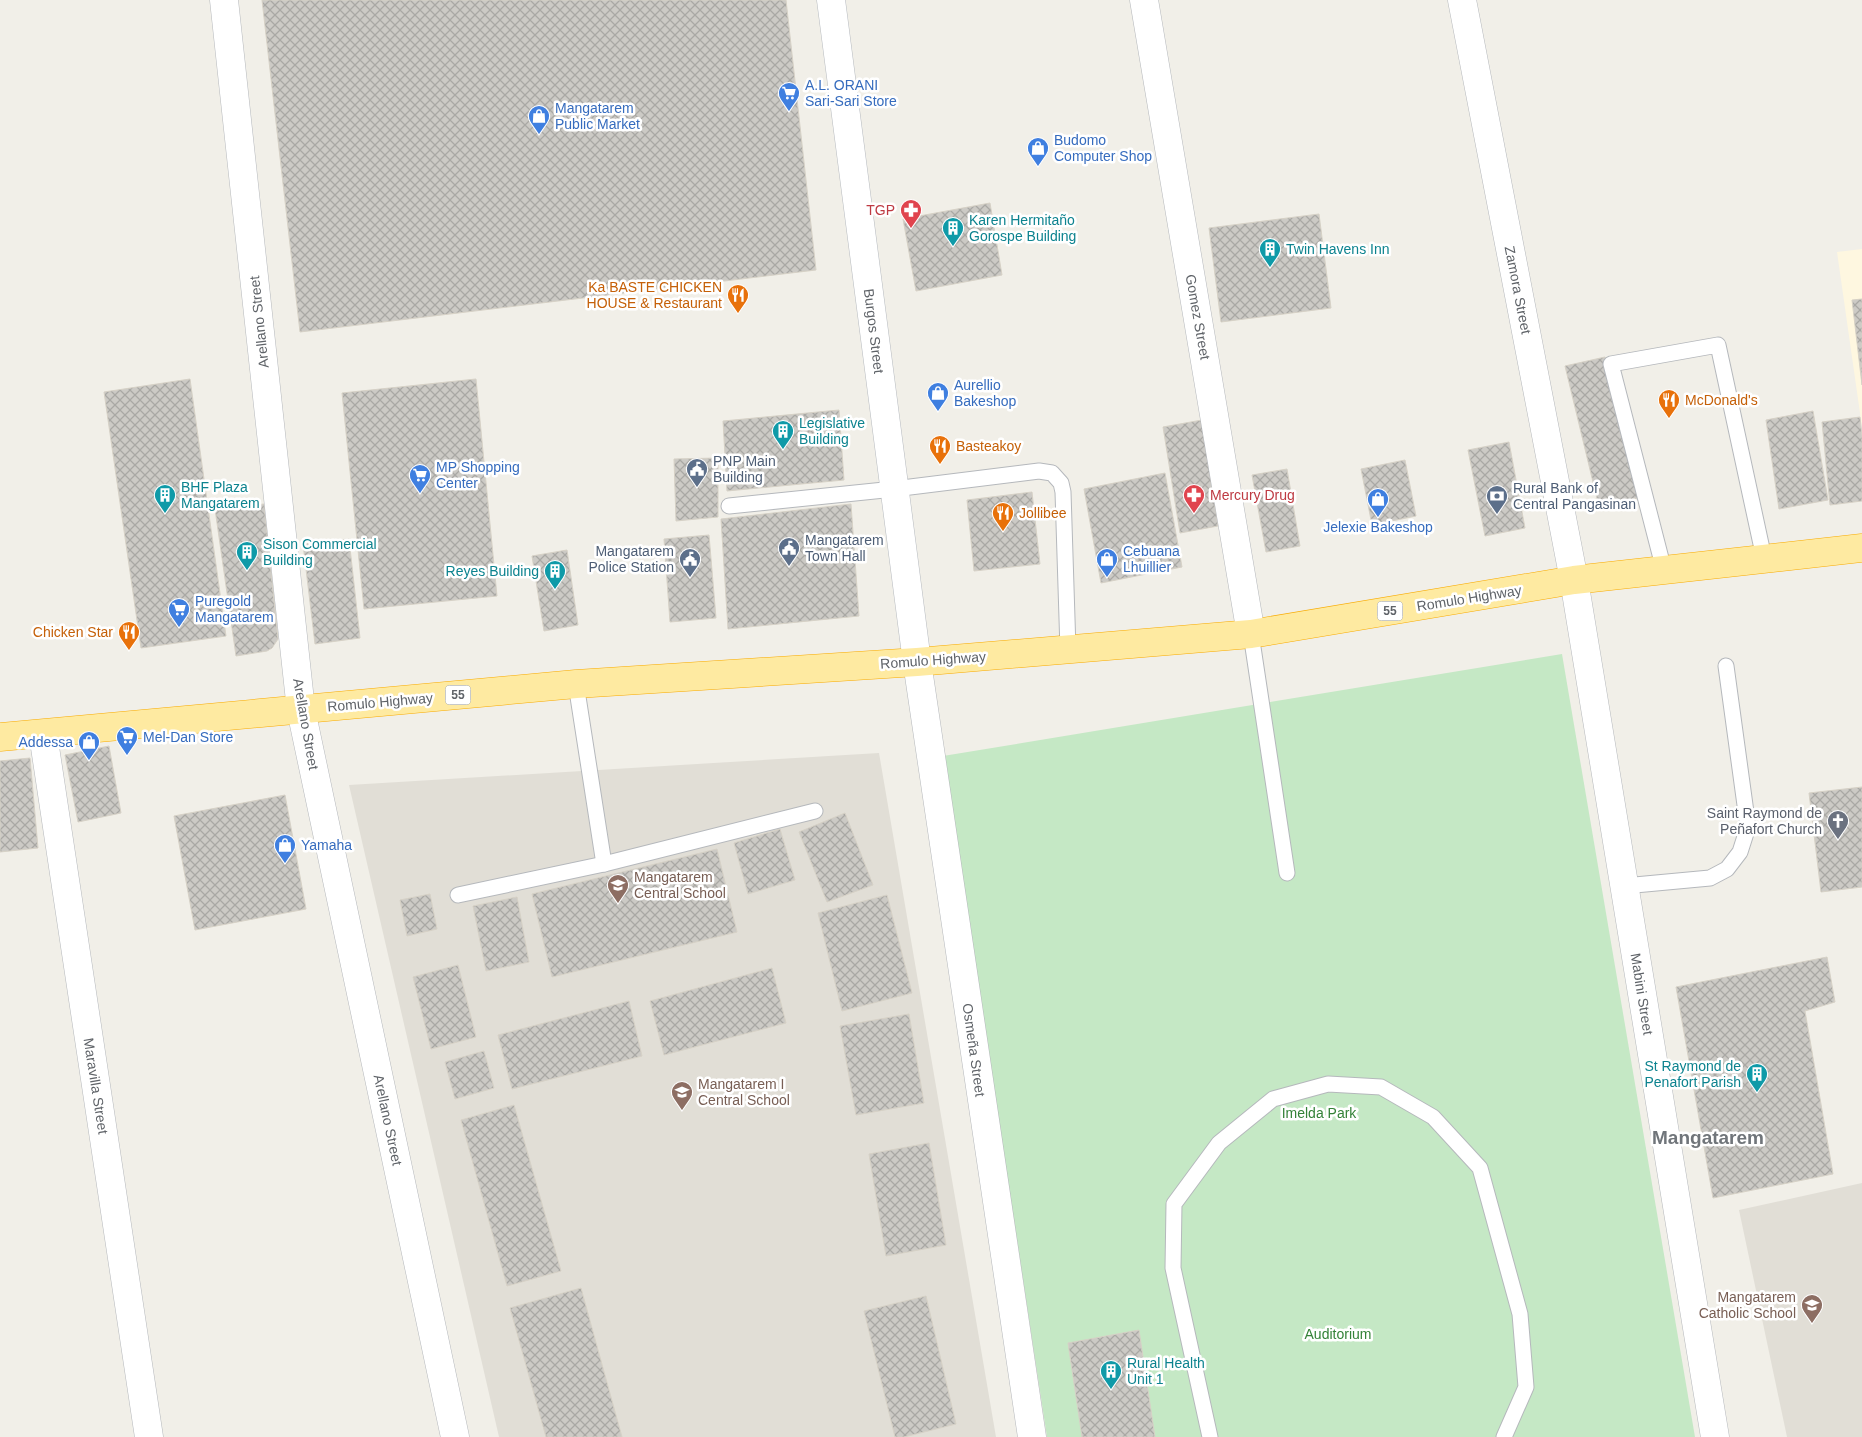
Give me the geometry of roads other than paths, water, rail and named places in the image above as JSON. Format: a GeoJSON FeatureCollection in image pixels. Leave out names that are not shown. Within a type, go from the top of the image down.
{"type":"FeatureCollection","features":[{"type":"Feature","properties":{"kind":"highway","name":"Romulo Highway"},"geometry":{"type":"LineString","coordinates":[[0,737],[576,684],[917,662],[1252,634],[1574,580],[1862,548]]}},
{"type":"Feature","properties":{"kind":"street","name":"Arellano Street"},"geometry":{"type":"LineString","coordinates":[[224,0],[301,710],[456,1437]]}},
{"type":"Feature","properties":{"kind":"street","name":"Burgos Street"},"geometry":{"type":"LineString","coordinates":[[831,0],[917,662]]}},
{"type":"Feature","properties":{"kind":"street","name":"Gomez Street"},"geometry":{"type":"LineString","coordinates":[[1144,0],[1252,634]]}},
{"type":"Feature","properties":{"kind":"street","name":"Zamora Street"},"geometry":{"type":"LineString","coordinates":[[1462,0],[1574,580]]}},
{"type":"Feature","properties":{"kind":"street","name":"Mabini Street"},"geometry":{"type":"LineString","coordinates":[[1574,580],[1715,1437]]}},
{"type":"Feature","properties":{"kind":"street","name":"Osmeña Street"},"geometry":{"type":"LineString","coordinates":[[917,662],[1032,1437]]}},
{"type":"Feature","properties":{"kind":"street","name":"Maravilla Street"},"geometry":{"type":"LineString","coordinates":[[43,734],[148,1437]]}},
{"type":"Feature","properties":{"kind":"lane"},"geometry":{"type":"LineString","coordinates":[[1664,570],[1611,364],[1718,345],[1764,558]]}},
{"type":"Feature","properties":{"kind":"lane"},"geometry":{"type":"LineString","coordinates":[[729,506],[894,489],[1039,471],[1052,473],[1061,483],[1063,492],[1068,650]]}},
{"type":"Feature","properties":{"kind":"lane"},"geometry":{"type":"LineString","coordinates":[[1252,634],[1287,873]]}},
{"type":"Feature","properties":{"kind":"lane"},"geometry":{"type":"LineString","coordinates":[[1624,886],[1710,878],[1727,869],[1740,852],[1748,827],[1726,666]]}},
{"type":"Feature","properties":{"kind":"lane"},"geometry":{"type":"LineString","coordinates":[[576,684],[604,864]]}},
{"type":"Feature","properties":{"kind":"lane"},"geometry":{"type":"LineString","coordinates":[[458,895],[604,864],[815,811]]}},
{"type":"Feature","properties":{"kind":"lane"},"geometry":{"type":"LineString","coordinates":[[1210,1437],[1173,1268],[1174,1204],[1219,1143],[1273,1099],[1328,1084],[1381,1088],[1433,1117],[1480,1168],[1520,1314],[1526,1387],[1504,1437]]}},
{"type":"Feature","properties":{"kind":"place","name":"A.L. ORANI Sari-Sari Store"},"geometry":{"type":"Point","coordinates":[789,112]}},
{"type":"Feature","properties":{"kind":"place","name":"Mangatarem Public Market"},"geometry":{"type":"Point","coordinates":[539,135]}},
{"type":"Feature","properties":{"kind":"place","name":"Budomo Computer Shop"},"geometry":{"type":"Point","coordinates":[1038,167]}},
{"type":"Feature","properties":{"kind":"place","name":"TGP"},"geometry":{"type":"Point","coordinates":[911,229]}},
{"type":"Feature","properties":{"kind":"place","name":"Karen Hermitaño Gorospe Building"},"geometry":{"type":"Point","coordinates":[953,247]}},
{"type":"Feature","properties":{"kind":"place","name":"Twin Havens Inn"},"geometry":{"type":"Point","coordinates":[1270,268]}},
{"type":"Feature","properties":{"kind":"place","name":"Ka BASTE CHICKEN HOUSE & Restaurant"},"geometry":{"type":"Point","coordinates":[738,314]}},
{"type":"Feature","properties":{"kind":"place","name":"Aurellio Bakeshop"},"geometry":{"type":"Point","coordinates":[938,412]}},
{"type":"Feature","properties":{"kind":"place","name":"McDonald's"},"geometry":{"type":"Point","coordinates":[1669,419]}},
{"type":"Feature","properties":{"kind":"place","name":"Legislative Building"},"geometry":{"type":"Point","coordinates":[783,450]}},
{"type":"Feature","properties":{"kind":"place","name":"Basteakoy"},"geometry":{"type":"Point","coordinates":[940,465]}},
{"type":"Feature","properties":{"kind":"place","name":"PNP Main Building"},"geometry":{"type":"Point","coordinates":[697,488]}},
{"type":"Feature","properties":{"kind":"place","name":"MP Shopping Center"},"geometry":{"type":"Point","coordinates":[420,494]}},
{"type":"Feature","properties":{"kind":"place","name":"BHF Plaza Mangatarem"},"geometry":{"type":"Point","coordinates":[165,514]}},
{"type":"Feature","properties":{"kind":"place","name":"Mercury Drug"},"geometry":{"type":"Point","coordinates":[1194,514]}},
{"type":"Feature","properties":{"kind":"place","name":"Rural Bank of Central Pangasinan"},"geometry":{"type":"Point","coordinates":[1497,515]}},
{"type":"Feature","properties":{"kind":"place","name":"Jelexie Bakeshop"},"geometry":{"type":"Point","coordinates":[1378,518]}},
{"type":"Feature","properties":{"kind":"place","name":"Jollibee"},"geometry":{"type":"Point","coordinates":[1003,532]}},
{"type":"Feature","properties":{"kind":"place","name":"Mangatarem Town Hall"},"geometry":{"type":"Point","coordinates":[789,567]}},
{"type":"Feature","properties":{"kind":"place","name":"Sison Commercial Building"},"geometry":{"type":"Point","coordinates":[247,571]}},
{"type":"Feature","properties":{"kind":"place","name":"Mangatarem Police Station"},"geometry":{"type":"Point","coordinates":[690,578]}},
{"type":"Feature","properties":{"kind":"place","name":"Cebuana Lhuillier"},"geometry":{"type":"Point","coordinates":[1107,578]}},
{"type":"Feature","properties":{"kind":"place","name":"Reyes Building"},"geometry":{"type":"Point","coordinates":[555,590]}},
{"type":"Feature","properties":{"kind":"place","name":"Puregold Mangatarem"},"geometry":{"type":"Point","coordinates":[179,628]}},
{"type":"Feature","properties":{"kind":"place","name":"Chicken Star"},"geometry":{"type":"Point","coordinates":[129,651]}},
{"type":"Feature","properties":{"kind":"place","name":"Mel-Dan Store"},"geometry":{"type":"Point","coordinates":[127,756]}},
{"type":"Feature","properties":{"kind":"place","name":"Addessa"},"geometry":{"type":"Point","coordinates":[89,761]}},
{"type":"Feature","properties":{"kind":"place","name":"Saint Raymond de Peñafort Church"},"geometry":{"type":"Point","coordinates":[1838,840]}},
{"type":"Feature","properties":{"kind":"place","name":"Yamaha"},"geometry":{"type":"Point","coordinates":[285,864]}},
{"type":"Feature","properties":{"kind":"place","name":"Mangatarem Central School"},"geometry":{"type":"Point","coordinates":[618,904]}},
{"type":"Feature","properties":{"kind":"place","name":"St Raymond de Penafort Parish"},"geometry":{"type":"Point","coordinates":[1757,1093]}},
{"type":"Feature","properties":{"kind":"place","name":"Mangatarem I Central School"},"geometry":{"type":"Point","coordinates":[682,1111]}},
{"type":"Feature","properties":{"kind":"place","name":"Mangatarem Catholic School"},"geometry":{"type":"Point","coordinates":[1812,1324]}},
{"type":"Feature","properties":{"kind":"place","name":"Rural Health Unit 1"},"geometry":{"type":"Point","coordinates":[1111,1390]}},
{"type":"Feature","properties":{"kind":"district","name":"Mangatarem"},"geometry":{"type":"Point","coordinates":[1708,1137]}},
{"type":"Feature","properties":{"kind":"park label","name":"Imelda Park"},"geometry":{"type":"Point","coordinates":[1319,1113]}},
{"type":"Feature","properties":{"kind":"park label","name":"Auditorium"},"geometry":{"type":"Point","coordinates":[1338,1334]}}]}
